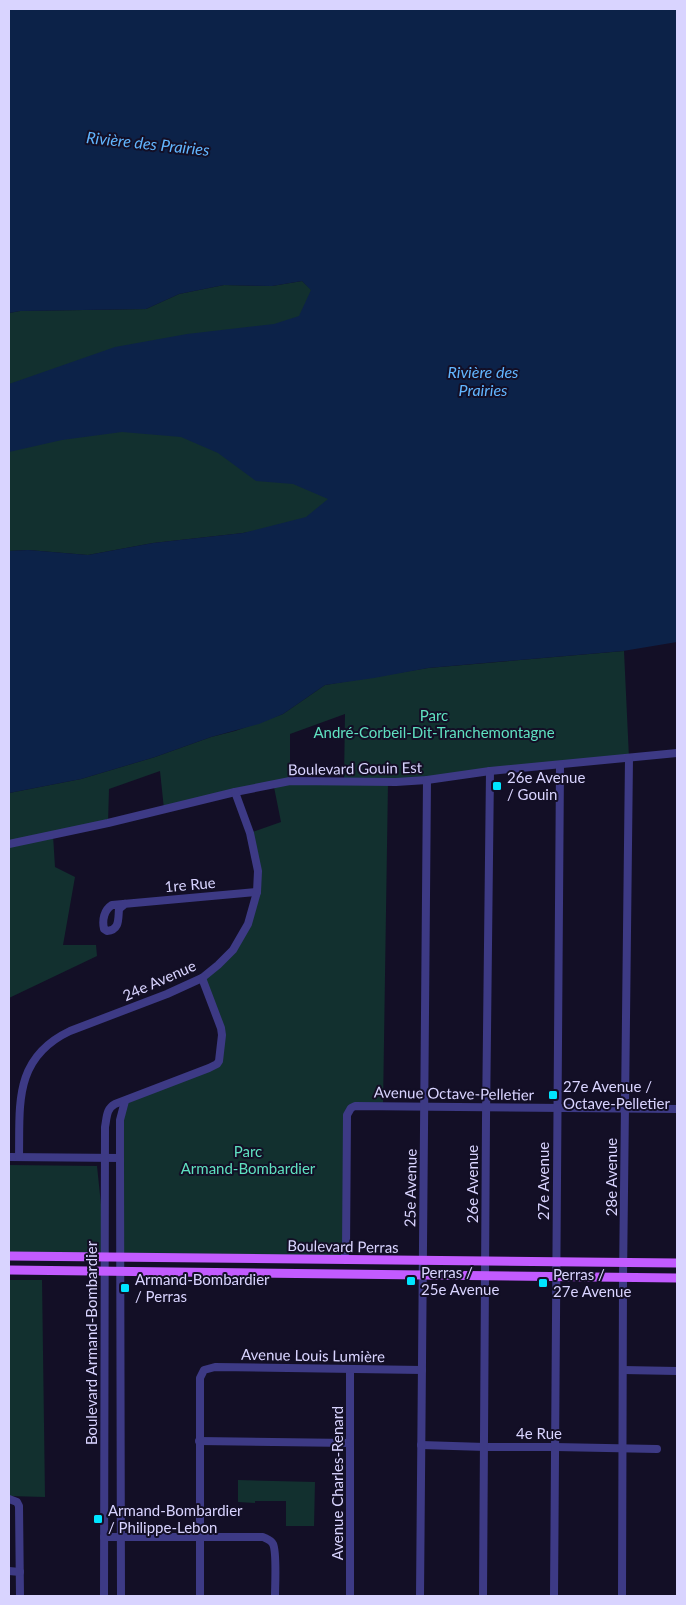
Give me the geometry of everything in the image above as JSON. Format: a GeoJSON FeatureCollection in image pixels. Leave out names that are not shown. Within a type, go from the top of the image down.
{"type":"FeatureCollection","features":[{"type":"Feature","properties":{"kind":"main road","name":"Boulevard Perras"},"geometry":{"type":"LineString","coordinates":[[9,1256],[677,1263]]}},
{"type":"Feature","properties":{"kind":"main road","name":"Boulevard Perras"},"geometry":{"type":"LineString","coordinates":[[9,1270],[677,1278]]}},
{"type":"Feature","properties":{"kind":"street","name":"Boulevard Gouin Est"},"geometry":{"type":"LineString","coordinates":[[9,844],[290,781],[396,782],[427,780],[490,771],[677,753]]}},
{"type":"Feature","properties":{"kind":"street","name":"28e Avenue"},"geometry":{"type":"LineString","coordinates":[[622,1596],[623,1263],[629,758]]}},
{"type":"Feature","properties":{"kind":"street","name":"27e Avenue"},"geometry":{"type":"LineString","coordinates":[[554,1596],[560,765]]}},
{"type":"Feature","properties":{"kind":"street","name":"26e Avenue"},"geometry":{"type":"LineString","coordinates":[[483,1596],[490,771]]}},
{"type":"Feature","properties":{"kind":"street","name":"25e Avenue"},"geometry":{"type":"LineString","coordinates":[[420,1596],[427,780]]}},
{"type":"Feature","properties":{"kind":"street","name":"24e Avenue"},"geometry":{"type":"LineString","coordinates":[[19,1157],[22,1089],[26,1075],[46,1046],[70,1032],[167,994],[202,978],[233,950],[248,924],[257,892],[258,871],[250,833],[235,792]]}},
{"type":"Feature","properties":{"kind":"street","name":"1re Rue"},"geometry":{"type":"LineString","coordinates":[[125,904],[257,892]]}},
{"type":"Feature","properties":{"kind":"street","name":"Boulevard Armand-Bombardier"},"geometry":{"type":"LineString","coordinates":[[104,1596],[105,1158],[107,1111],[110,1107],[217,1064],[222,1042],[220,1028],[202,978]]}},
{"type":"Feature","properties":{"kind":"street","name":"Boulevard Armand-Bombardier"},"geometry":{"type":"LineString","coordinates":[[121,1596],[120,1120],[125,1101]]}},
{"type":"Feature","properties":{"kind":"street","name":"Avenue Octave-Pelletier"},"geometry":{"type":"LineString","coordinates":[[344,1259],[346,1250],[347,1115],[351,1108],[359,1105],[677,1109]]}},
{"type":"Feature","properties":{"kind":"street"},"geometry":{"type":"LineString","coordinates":[[9,1157],[120,1158]]}},
{"type":"Feature","properties":{"kind":"street","name":"Avenue Louis Lumière"},"geometry":{"type":"LineString","coordinates":[[199,1441],[200,1378],[204,1370],[209,1367],[422,1370]]}},
{"type":"Feature","properties":{"kind":"street","name":"Avenue Charles-Renard"},"geometry":{"type":"LineString","coordinates":[[350,1369],[350,1596]]}},
{"type":"Feature","properties":{"kind":"street"},"geometry":{"type":"LineString","coordinates":[[623,1370],[677,1371]]}},
{"type":"Feature","properties":{"kind":"street"},"geometry":{"type":"LineString","coordinates":[[200,1596],[199,1441],[350,1442]]}},
{"type":"Feature","properties":{"kind":"street","name":"4e Rue"},"geometry":{"type":"LineString","coordinates":[[421,1445],[657,1449]]}},
{"type":"Feature","properties":{"kind":"street"},"geometry":{"type":"LineString","coordinates":[[9,1499],[17,1502],[20,1510],[20,1596]]}},
{"type":"Feature","properties":{"kind":"street"},"geometry":{"type":"LineString","coordinates":[[104,1536],[263,1537],[271,1541],[275,1549],[275,1596]]}},
{"type":"Feature","properties":{"kind":"street"},"geometry":{"type":"LineString","coordinates":[[9,1571],[20,1572]]}},
{"type":"Feature","properties":{"kind":"green space"},"geometry":{"type":"Polygon","coordinates":[[[302,281],[523,485],[243,533],[153,543],[88,555],[28,550],[9,551],[9,313],[20,311],[146,309],[179,294],[224,285],[272,286],[302,281]]]}},
{"type":"Feature","properties":{"kind":"green space","name":"Parc Armand-Bombardier"},"geometry":{"type":"Polygon","coordinates":[[[624,651],[629,758],[388,782],[383,1106],[359,1105],[349,1112],[344,1259],[121,1257],[120,1158],[125,1101],[217,1064],[222,1042],[202,978],[218,965],[248,924],[257,892],[250,833],[281,822],[274,787],[164,809],[160,771],[109,789],[108,823],[53,835],[55,867],[75,877],[63,945],[96,945],[97,956],[9,998],[9,793],[81,779],[235,731],[283,714],[325,685],[428,668],[624,651]],[[345,714],[290,734],[290,781],[344,781],[345,714]]]}},
{"type":"Feature","properties":{"kind":"green space"},"geometry":{"type":"Polygon","coordinates":[[[9,1165],[97,1166],[105,1258],[9,1256],[9,1165]]]}},
{"type":"Feature","properties":{"kind":"green space"},"geometry":{"type":"Polygon","coordinates":[[[9,1280],[42,1280],[45,1497],[9,1496],[9,1280]]]}},
{"type":"Feature","properties":{"kind":"green space"},"geometry":{"type":"Polygon","coordinates":[[[238,1480],[315,1482],[314,1526],[286,1526],[286,1501],[238,1502],[238,1480]]]}},
{"type":"Feature","properties":{"kind":"water","name":"Rivière des Prairies"},"geometry":{"type":"Polygon","coordinates":[[[9,9],[677,9],[677,642],[623,651],[428,668],[325,685],[283,714],[259,724],[211,737],[155,757],[81,779],[9,793],[9,551],[28,550],[88,555],[153,543],[243,533],[306,517],[328,499],[293,484],[256,481],[218,453],[181,437],[122,432],[62,440],[9,452],[9,384],[115,347],[187,334],[274,324],[299,316],[311,290],[302,281],[272,286],[224,285],[179,294],[146,309],[20,311],[9,313],[9,9]]]}},
{"type":"Feature","properties":{"kind":"place","name":"26e Avenue / Gouin"},"geometry":{"type":"Point","coordinates":[497,786]}},
{"type":"Feature","properties":{"kind":"place","name":"27e Avenue / Octave-Pelletier"},"geometry":{"type":"Point","coordinates":[553,1095]}},
{"type":"Feature","properties":{"kind":"place","name":"Perras / 25e Avenue"},"geometry":{"type":"Point","coordinates":[411,1281]}},
{"type":"Feature","properties":{"kind":"place","name":"Perras / 27e Avenue"},"geometry":{"type":"Point","coordinates":[543,1283]}},
{"type":"Feature","properties":{"kind":"place","name":"Armand-Bombardier / Perras"},"geometry":{"type":"Point","coordinates":[125,1288]}},
{"type":"Feature","properties":{"kind":"place","name":"Armand-Bombardier / Philippe-Lebon"},"geometry":{"type":"Point","coordinates":[98,1519]}},
{"type":"Feature","properties":{"kind":"park label","name":"Parc André-Corbeil-Dit-Tranchemontagne"},"geometry":{"type":"Point","coordinates":[434,724]}}]}
